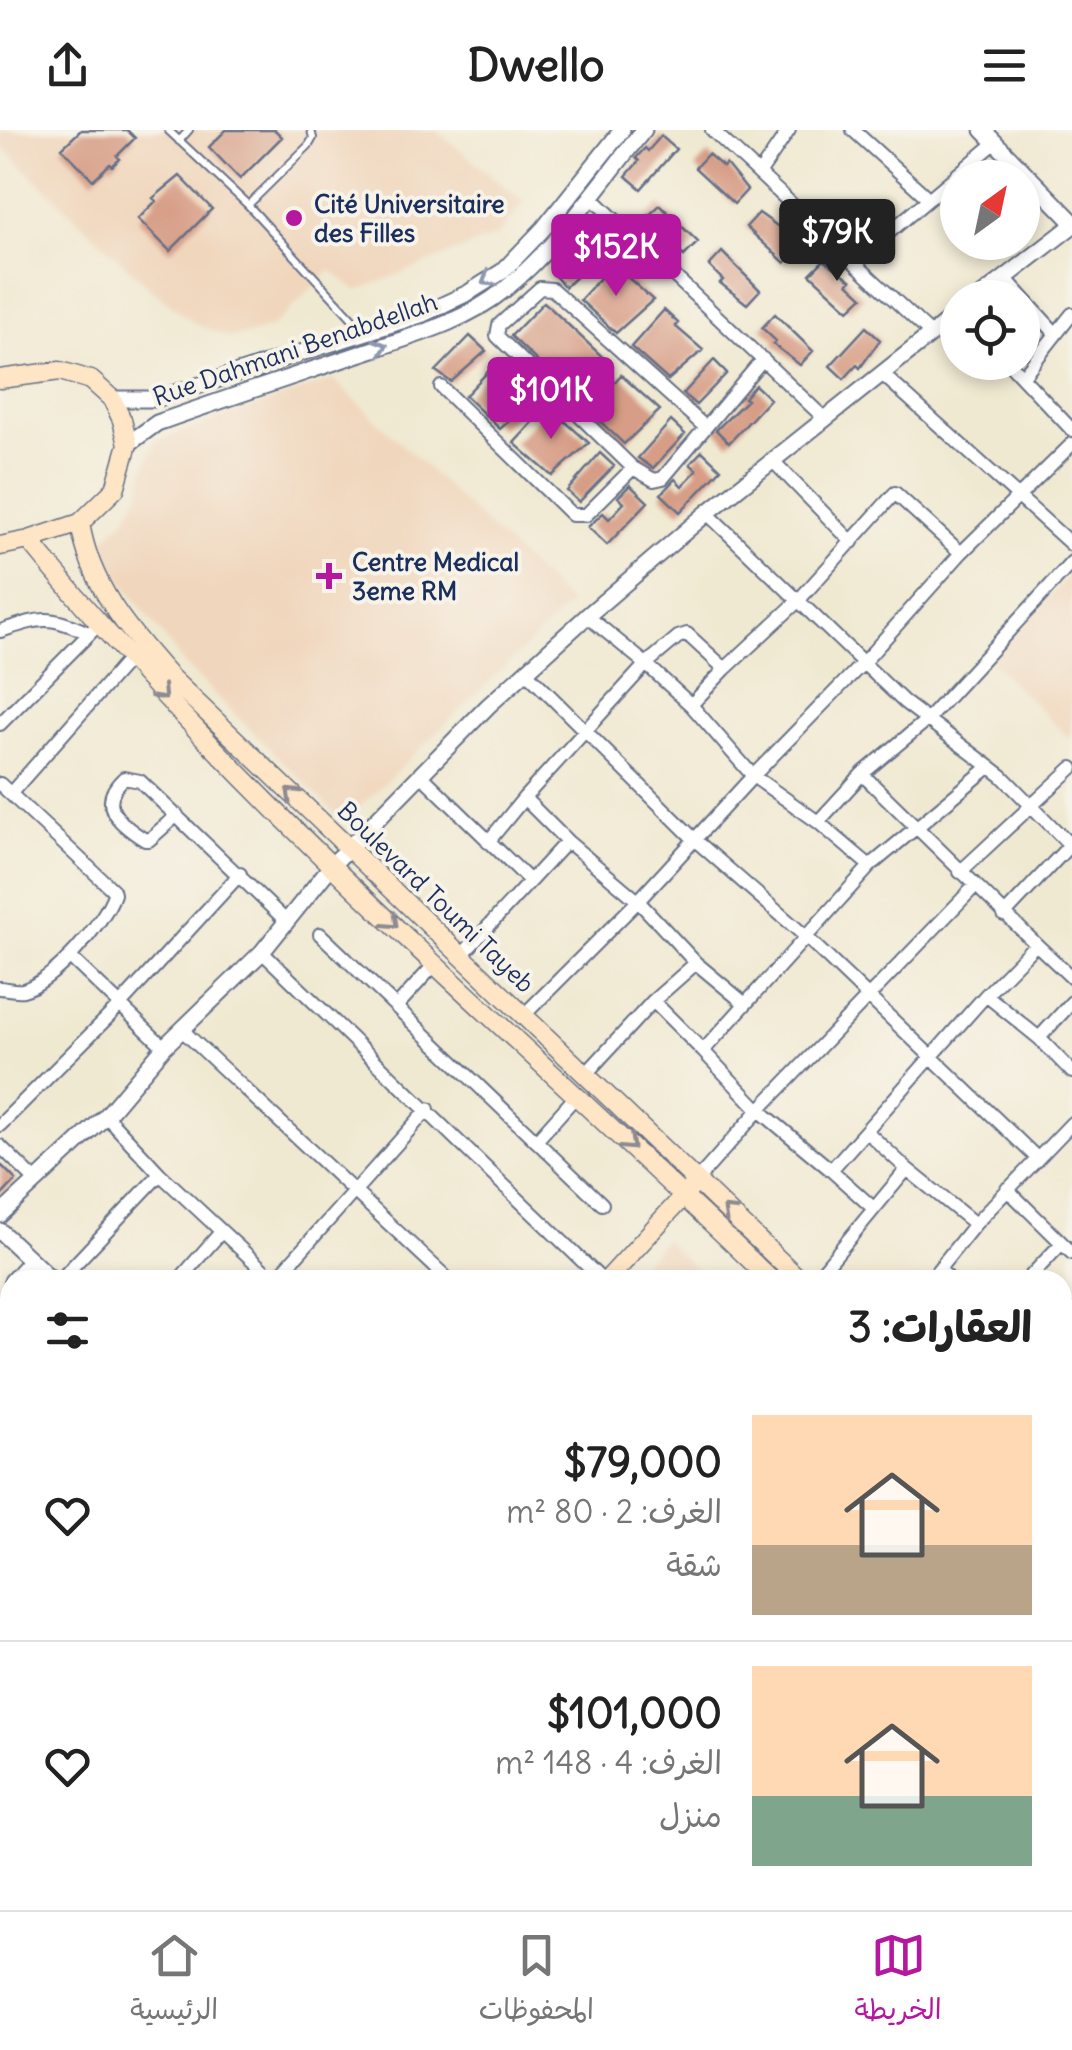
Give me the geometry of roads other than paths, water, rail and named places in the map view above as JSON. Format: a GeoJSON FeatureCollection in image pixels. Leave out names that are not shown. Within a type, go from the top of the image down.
{"type":"FeatureCollection","features":[{"type":"Feature","properties":{"kind":"main road"},"geometry":{"type":"LineString","coordinates":[[0,379],[60,370],[91,380],[112,399],[128,444],[115,489],[80,522],[0,546]]}},
{"type":"Feature","properties":{"kind":"main road","name":"Boulevard Toumi Tayeb"},"geometry":{"type":"LineString","coordinates":[[80,522],[88,560],[123,623],[170,676],[585,1075],[763,1270]]}},
{"type":"Feature","properties":{"kind":"main road","name":"Boulevard Toumi Tayeb"},"geometry":{"type":"LineString","coordinates":[[29,540],[94,628],[332,866],[577,1095],[788,1270]]}},
{"type":"Feature","properties":{"kind":"main road"},"geometry":{"type":"LineString","coordinates":[[614,1270],[691,1189]]}},
{"type":"Feature","properties":{"kind":"street","name":"Rue Dahmani Benabdellah"},"geometry":{"type":"LineString","coordinates":[[112,399],[156,399],[423,314],[468,292],[504,271],[554,216],[622,130]]}},
{"type":"Feature","properties":{"kind":"street","name":"Rue Dahmani Benabdellah"},"geometry":{"type":"LineString","coordinates":[[128,444],[157,423],[417,335],[462,316],[501,293],[527,271],[592,198],[644,130]]}},
{"type":"Feature","properties":{"kind":"street"},"geometry":{"type":"LineString","coordinates":[[712,130],[930,333]]}},
{"type":"Feature","properties":{"kind":"street"},"geometry":{"type":"LineString","coordinates":[[759,174],[789,130]]}},
{"type":"Feature","properties":{"kind":"street"},"geometry":{"type":"LineString","coordinates":[[853,130],[928,198]]}},
{"type":"Feature","properties":{"kind":"street"},"geometry":{"type":"LineString","coordinates":[[982,130],[1072,224],[1006,279],[1056,334]]}},
{"type":"Feature","properties":{"kind":"street"},"geometry":{"type":"LineString","coordinates":[[854,262],[996,142]]}},
{"type":"Feature","properties":{"kind":"street"},"geometry":{"type":"LineString","coordinates":[[592,198],[825,419]]}},
{"type":"Feature","properties":{"kind":"street"},"geometry":{"type":"LineString","coordinates":[[705,427],[552,289],[540,288],[499,324],[497,336],[633,468],[654,480],[663,478],[762,359]]}},
{"type":"Feature","properties":{"kind":"street"},"geometry":{"type":"LineString","coordinates":[[1040,354],[1072,314]]}},
{"type":"Feature","properties":{"kind":"street"},"geometry":{"type":"LineString","coordinates":[[0,1215],[106,1116],[164,1047],[262,952],[348,848],[526,671],[707,513],[940,326]]}},
{"type":"Feature","properties":{"kind":"street"},"geometry":{"type":"LineString","coordinates":[[881,373],[1072,545]]}},
{"type":"Feature","properties":{"kind":"street"},"geometry":{"type":"LineString","coordinates":[[1027,380],[1072,430]]}},
{"type":"Feature","properties":{"kind":"street"},"geometry":{"type":"LineString","coordinates":[[442,386],[572,515],[586,515],[633,468]]}},
{"type":"Feature","properties":{"kind":"street"},"geometry":{"type":"LineString","coordinates":[[524,1015],[638,901],[961,553],[1072,444]]}},
{"type":"Feature","properties":{"kind":"street"},"geometry":{"type":"LineString","coordinates":[[772,460],[852,542]]}},
{"type":"Feature","properties":{"kind":"street"},"geometry":{"type":"LineString","coordinates":[[691,705],[797,602],[895,493],[961,553]]}},
{"type":"Feature","properties":{"kind":"street"},"geometry":{"type":"LineString","coordinates":[[707,513],[862,664],[989,767],[1071,846],[1004,915]]}},
{"type":"Feature","properties":{"kind":"street"},"geometry":{"type":"LineString","coordinates":[[818,822],[862,774],[927,720],[1072,562]]}},
{"type":"Feature","properties":{"kind":"street"},"geometry":{"type":"LineString","coordinates":[[587,616],[691,705],[753,776],[818,822],[870,866]]}},
{"type":"Feature","properties":{"kind":"street"},"geometry":{"type":"LineString","coordinates":[[0,631],[36,620],[59,619],[94,628]]}},
{"type":"Feature","properties":{"kind":"street"},"geometry":{"type":"LineString","coordinates":[[1,721],[94,628]]}},
{"type":"Feature","properties":{"kind":"street"},"geometry":{"type":"LineString","coordinates":[[488,842],[646,664],[678,637],[687,634],[724,669]]}},
{"type":"Feature","properties":{"kind":"street"},"geometry":{"type":"LineString","coordinates":[[12,793],[129,659]]}},
{"type":"Feature","properties":{"kind":"street"},"geometry":{"type":"LineString","coordinates":[[526,671],[694,839],[805,936],[1037,1158]]}},
{"type":"Feature","properties":{"kind":"street"},"geometry":{"type":"LineString","coordinates":[[703,1051],[870,866],[989,767]]}},
{"type":"Feature","properties":{"kind":"street"},"geometry":{"type":"LineString","coordinates":[[960,872],[1072,768]]}},
{"type":"Feature","properties":{"kind":"street"},"geometry":{"type":"LineString","coordinates":[[862,774],[1072,978]]}},
{"type":"Feature","properties":{"kind":"street"},"geometry":{"type":"LineString","coordinates":[[422,776],[530,881]]}},
{"type":"Feature","properties":{"kind":"street"},"geometry":{"type":"LineString","coordinates":[[177,815],[145,840],[110,808],[108,798],[124,778],[140,781],[177,815],[240,874],[286,921]]}},
{"type":"Feature","properties":{"kind":"street"},"geometry":{"type":"LineString","coordinates":[[0,784],[113,890],[114,899],[70,958],[38,984],[20,991],[0,988]]}},
{"type":"Feature","properties":{"kind":"street"},"geometry":{"type":"LineString","coordinates":[[524,798],[567,841],[638,901],[696,963],[744,1003]]}},
{"type":"Feature","properties":{"kind":"street"},"geometry":{"type":"LineString","coordinates":[[462,955],[567,841]]}},
{"type":"Feature","properties":{"kind":"street"},"geometry":{"type":"LineString","coordinates":[[0,1125],[119,1006],[240,874]]}},
{"type":"Feature","properties":{"kind":"street"},"geometry":{"type":"LineString","coordinates":[[691,1189],[760,1110],[975,886]]}},
{"type":"Feature","properties":{"kind":"street"},"geometry":{"type":"LineString","coordinates":[[320,934],[602,1204]]}},
{"type":"Feature","properties":{"kind":"street"},"geometry":{"type":"LineString","coordinates":[[831,1170],[928,1056],[1036,944]]}},
{"type":"Feature","properties":{"kind":"street"},"geometry":{"type":"LineString","coordinates":[[262,952],[595,1270]]}},
{"type":"Feature","properties":{"kind":"street"},"geometry":{"type":"LineString","coordinates":[[70,958],[164,1047]]}},
{"type":"Feature","properties":{"kind":"street"},"geometry":{"type":"LineString","coordinates":[[396,1007],[436,962]]}},
{"type":"Feature","properties":{"kind":"street"},"geometry":{"type":"LineString","coordinates":[[585,1075],[653,1001],[696,963]]}},
{"type":"Feature","properties":{"kind":"street"},"geometry":{"type":"LineString","coordinates":[[986,995],[1039,1038],[1072,1072]]}},
{"type":"Feature","properties":{"kind":"street"},"geometry":{"type":"LineString","coordinates":[[653,1001],[760,1110],[872,1207]]}},
{"type":"Feature","properties":{"kind":"street"},"geometry":{"type":"LineString","coordinates":[[1039,1038],[1072,1002]]}},
{"type":"Feature","properties":{"kind":"street"},"geometry":{"type":"LineString","coordinates":[[182,1030],[438,1270]]}},
{"type":"Feature","properties":{"kind":"street"},"geometry":{"type":"LineString","coordinates":[[536,1141],[577,1095]]}},
{"type":"Feature","properties":{"kind":"street"},"geometry":{"type":"LineString","coordinates":[[283,1270],[428,1109]]}},
{"type":"Feature","properties":{"kind":"street"},"geometry":{"type":"LineString","coordinates":[[106,1116],[221,1232],[252,1270]]}},
{"type":"Feature","properties":{"kind":"street"},"geometry":{"type":"LineString","coordinates":[[938,1270],[1007,1189],[1071,1126]]}},
{"type":"Feature","properties":{"kind":"street"},"geometry":{"type":"LineString","coordinates":[[867,1132],[975,1224]]}},
{"type":"Feature","properties":{"kind":"street"},"geometry":{"type":"LineString","coordinates":[[0,1146],[34,1180]]}},
{"type":"Feature","properties":{"kind":"street"},"geometry":{"type":"LineString","coordinates":[[823,1270],[906,1168]]}},
{"type":"Feature","properties":{"kind":"street"},"geometry":{"type":"LineString","coordinates":[[66,1270],[160,1174]]}},
{"type":"Feature","properties":{"kind":"street"},"geometry":{"type":"LineString","coordinates":[[1007,1189],[1067,1248],[1040,1270]]}},
{"type":"Feature","properties":{"kind":"street"},"geometry":{"type":"LineString","coordinates":[[0,1231],[43,1270]]}},
{"type":"Feature","properties":{"kind":"street"},"geometry":{"type":"LineString","coordinates":[[187,1270],[221,1232]]}},
{"type":"Feature","properties":{"kind":"street"},"geometry":{"type":"LineString","coordinates":[[20,1270],[30,1260]]}},
{"type":"Feature","properties":{"kind":"lane"},"geometry":{"type":"LineString","coordinates":[[168,130],[248,206],[365,332]]}},
{"type":"Feature","properties":{"kind":"lane"},"geometry":{"type":"LineString","coordinates":[[179,140],[189,130]]}},
{"type":"Feature","properties":{"kind":"lane"},"geometry":{"type":"LineString","coordinates":[[248,206],[309,145],[312,130]]}},
{"type":"Feature","properties":{"kind":"place","name":"Cité Universitaire des Filles"},"geometry":{"type":"Point","coordinates":[294,218]}},
{"type":"Feature","properties":{"kind":"place","name":"Centre Medical 3eme RM"},"geometry":{"type":"Point","coordinates":[329,576]}}]}
